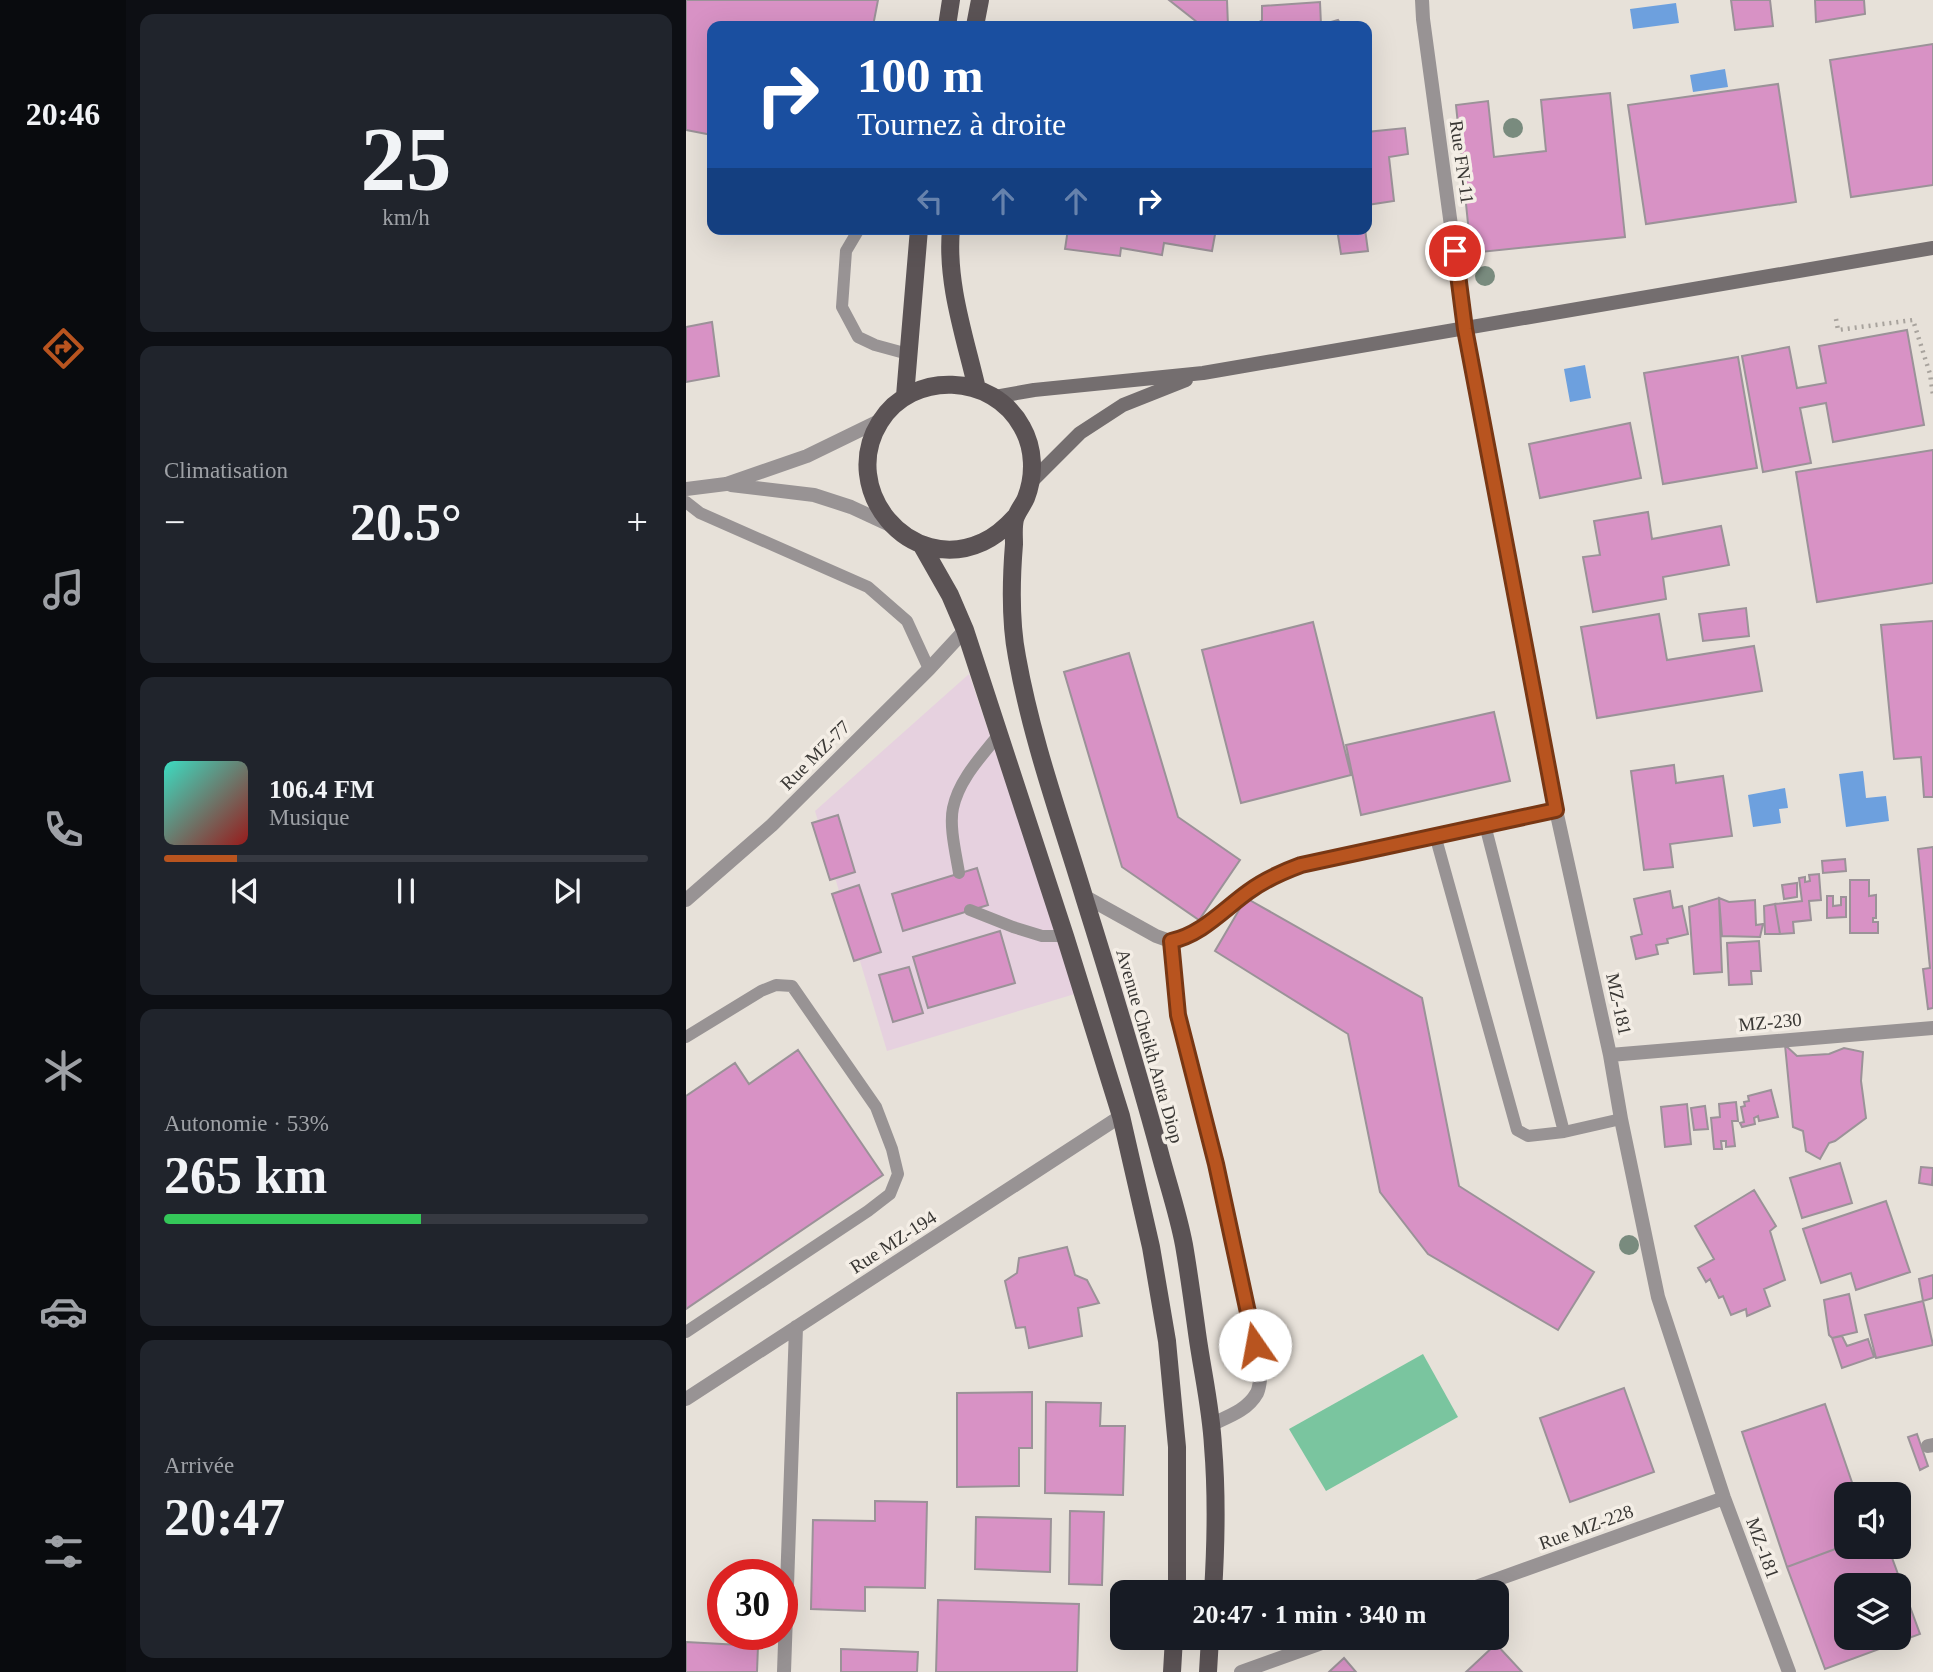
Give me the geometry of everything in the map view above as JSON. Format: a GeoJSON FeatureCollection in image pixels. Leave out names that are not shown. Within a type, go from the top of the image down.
{"type":"FeatureCollection","features":[{"type":"Feature","properties":{"kind":"main road"},"geometry":{"type":"LineString","coordinates":[[948,21],[951,0]]}},
{"type":"Feature","properties":{"kind":"main road"},"geometry":{"type":"LineString","coordinates":[[976,21],[980,0]]}},
{"type":"Feature","properties":{"kind":"main road"},"geometry":{"type":"LineString","coordinates":[[905,396],[918,235]]}},
{"type":"Feature","properties":{"kind":"main road"},"geometry":{"type":"LineString","coordinates":[[951,235],[953,286],[977,389]]}},
{"type":"Feature","properties":{"kind":"main road"},"geometry":{"type":"LineString","coordinates":[[995,397],[1034,390],[1203,373],[1933,248]]}},
{"type":"Feature","properties":{"kind":"main road"},"geometry":{"type":"LineString","coordinates":[[1031,482],[1080,433],[1123,405],[1203,373]]}},
{"type":"Feature","properties":{"kind":"main road"},"geometry":{"type":"LineString","coordinates":[[940,384],[959,384],[977,389],[995,397],[1010,410],[1029,443],[1031,482],[1025,500],[1015,517],[1001,532],[982,543],[962,549],[942,549],[921,544],[892,526],[878,508],[870,486],[867,463],[871,441],[881,420],[905,396],[940,384]]}},
{"type":"Feature","properties":{"kind":"main road","name":"Avenue Cheikh Anta Diop"},"geometry":{"type":"LineString","coordinates":[[1015,517],[1011,580],[1016,654],[1041,763],[1146,1100],[1184,1242],[1213,1444],[1213,1580]]}},
{"type":"Feature","properties":{"kind":"main road"},"geometry":{"type":"LineString","coordinates":[[921,544],[950,595],[965,630],[1121,1116],[1151,1247],[1167,1341],[1177,1447],[1177,1580]]}},
{"type":"Feature","properties":{"kind":"main road"},"geometry":{"type":"LineString","coordinates":[[1172,1672],[1173,1650]]}},
{"type":"Feature","properties":{"kind":"main road"},"geometry":{"type":"LineString","coordinates":[[1208,1672],[1209,1650]]}},
{"type":"Feature","properties":{"kind":"street","name":"Rue FN-11"},"geometry":{"type":"LineString","coordinates":[[1422,0],[1465,329]]}},
{"type":"Feature","properties":{"kind":"street","name":"MZ-181"},"geometry":{"type":"LineString","coordinates":[[1465,329],[1556,810],[1610,1055],[1658,1297],[1724,1498],[1789,1672]]}},
{"type":"Feature","properties":{"kind":"street"},"geometry":{"type":"LineString","coordinates":[[686,489],[726,484],[807,456],[881,420]]}},
{"type":"Feature","properties":{"kind":"street"},"geometry":{"type":"LineString","coordinates":[[726,484],[814,495],[850,507],[892,526]]}},
{"type":"Feature","properties":{"kind":"street","name":"Rue MZ-77"},"geometry":{"type":"LineString","coordinates":[[686,900],[772,825],[965,630]]}},
{"type":"Feature","properties":{"kind":"street"},"geometry":{"type":"LineString","coordinates":[[1084,896],[1156,936],[1171,941],[1182,939],[1195,933],[1250,891],[1301,865],[1556,810]]}},
{"type":"Feature","properties":{"kind":"street"},"geometry":{"type":"LineString","coordinates":[[1171,941],[1178,1015],[1216,1164],[1261,1371],[1258,1392],[1248,1405],[1210,1425]]}},
{"type":"Feature","properties":{"kind":"street","name":"MZ-230"},"geometry":{"type":"LineString","coordinates":[[1610,1055],[1933,1027]]}},
{"type":"Feature","properties":{"kind":"street","name":"Rue MZ-194"},"geometry":{"type":"LineString","coordinates":[[686,1399],[1121,1116]]}},
{"type":"Feature","properties":{"kind":"street"},"geometry":{"type":"LineString","coordinates":[[783,1672],[796,1328]]}},
{"type":"Feature","properties":{"kind":"street","name":"Rue MZ-228"},"geometry":{"type":"LineString","coordinates":[[1495,1580],[1724,1498]]}},
{"type":"Feature","properties":{"kind":"street"},"geometry":{"type":"LineString","coordinates":[[1241,1672],[1302,1650]]}},
{"type":"Feature","properties":{"kind":"lane"},"geometry":{"type":"LineString","coordinates":[[855,235],[846,251],[842,307],[858,337],[908,354]]}},
{"type":"Feature","properties":{"kind":"lane"},"geometry":{"type":"LineString","coordinates":[[686,502],[700,513],[868,587],[907,621],[929,668]]}},
{"type":"Feature","properties":{"kind":"lane"},"geometry":{"type":"LineString","coordinates":[[959,873],[953,809],[962,782],[1000,733]]}},
{"type":"Feature","properties":{"kind":"lane"},"geometry":{"type":"LineString","coordinates":[[1485,825],[1564,1132]]}},
{"type":"Feature","properties":{"kind":"lane"},"geometry":{"type":"LineString","coordinates":[[1436,835],[1517,1130],[1528,1136],[1564,1132],[1621,1119]]}},
{"type":"Feature","properties":{"kind":"lane"},"geometry":{"type":"LineString","coordinates":[[970,910],[1013,928],[1042,936],[1065,936]]}},
{"type":"Feature","properties":{"kind":"lane"},"geometry":{"type":"LineString","coordinates":[[686,1037],[761,991],[776,985],[792,986],[876,1107],[898,1174],[890,1194],[869,1211],[686,1332]]}},
{"type":"Feature","properties":{"kind":"path"},"geometry":{"type":"LineString","coordinates":[[1836,319],[1838,330],[1913,320],[1932,374],[1933,395]]}},
{"type":"Feature","properties":{"kind":"shaded area"},"geometry":{"type":"Polygon","coordinates":[[[969,674],[1078,993],[887,1051],[815,811],[969,674]]]}},
{"type":"Feature","properties":{"kind":"green space"},"geometry":{"type":"Polygon","coordinates":[[[1423,1354],[1458,1417],[1326,1491],[1289,1429],[1423,1354]]]}},
{"type":"Feature","properties":{"kind":"water"},"geometry":{"type":"Polygon","coordinates":[[[1676,3],[1679,23],[1633,29],[1630,9],[1676,3]]]}},
{"type":"Feature","properties":{"kind":"water"},"geometry":{"type":"Polygon","coordinates":[[[1725,69],[1728,87],[1693,92],[1690,75],[1725,69]]]}},
{"type":"Feature","properties":{"kind":"water"},"geometry":{"type":"Polygon","coordinates":[[[1585,365],[1591,398],[1570,402],[1564,369],[1585,365]]]}},
{"type":"Feature","properties":{"kind":"water"},"geometry":{"type":"Polygon","coordinates":[[[1863,771],[1866,798],[1886,796],[1889,821],[1846,827],[1839,774],[1863,771]]]}},
{"type":"Feature","properties":{"kind":"water"},"geometry":{"type":"Polygon","coordinates":[[[1785,788],[1788,808],[1779,809],[1781,823],[1753,827],[1748,795],[1785,788]]]}},
{"type":"Feature","properties":{"kind":"building"},"geometry":{"type":"Polygon","coordinates":[[[686,0],[878,0],[874,21],[707,21],[707,134],[686,130],[686,0]]]}},
{"type":"Feature","properties":{"kind":"building"},"geometry":{"type":"Polygon","coordinates":[[[1169,0],[1227,0],[1228,21],[1196,21],[1169,0]]]}},
{"type":"Feature","properties":{"kind":"building"},"geometry":{"type":"Polygon","coordinates":[[[1731,0],[1770,0],[1773,26],[1735,30],[1731,0]]]}},
{"type":"Feature","properties":{"kind":"building"},"geometry":{"type":"Polygon","coordinates":[[[1815,0],[1864,0],[1865,14],[1816,22],[1815,0]]]}},
{"type":"Feature","properties":{"kind":"building"},"geometry":{"type":"Polygon","coordinates":[[[1320,2],[1321,21],[1261,21],[1262,6],[1320,2]]]}},
{"type":"Feature","properties":{"kind":"building"},"geometry":{"type":"Polygon","coordinates":[[[1933,44],[1933,185],[1851,197],[1830,60],[1933,44]]]}},
{"type":"Feature","properties":{"kind":"building"},"geometry":{"type":"Polygon","coordinates":[[[1778,84],[1796,202],[1646,224],[1628,105],[1778,84]]]}},
{"type":"Feature","properties":{"kind":"building"},"geometry":{"type":"Polygon","coordinates":[[[1610,93],[1625,237],[1471,253],[1456,105],[1488,101],[1494,157],[1546,151],[1541,100],[1610,93]]]}},
{"type":"Feature","properties":{"kind":"building"},"geometry":{"type":"Polygon","coordinates":[[[1405,128],[1408,154],[1389,157],[1394,201],[1372,204],[1372,131],[1405,128]]]}},
{"type":"Feature","properties":{"kind":"building"},"geometry":{"type":"Polygon","coordinates":[[[1067,235],[1215,235],[1212,251],[1164,243],[1162,255],[1121,248],[1120,256],[1065,249],[1067,235]]]}},
{"type":"Feature","properties":{"kind":"building"},"geometry":{"type":"Polygon","coordinates":[[[1338,235],[1366,235],[1368,251],[1341,254],[1338,235]]]}},
{"type":"Feature","properties":{"kind":"building"},"geometry":{"type":"Polygon","coordinates":[[[712,322],[719,376],[686,382],[686,327],[712,322]]]}},
{"type":"Feature","properties":{"kind":"building"},"geometry":{"type":"Polygon","coordinates":[[[1907,330],[1924,425],[1833,442],[1826,403],[1800,408],[1811,463],[1763,472],[1742,356],[1789,347],[1797,388],[1826,383],[1819,346],[1907,330]]]}},
{"type":"Feature","properties":{"kind":"building"},"geometry":{"type":"Polygon","coordinates":[[[1738,357],[1757,468],[1663,484],[1644,373],[1738,357]]]}},
{"type":"Feature","properties":{"kind":"building"},"geometry":{"type":"Polygon","coordinates":[[[1630,423],[1641,478],[1540,498],[1529,444],[1630,423]]]}},
{"type":"Feature","properties":{"kind":"building"},"geometry":{"type":"Polygon","coordinates":[[[1933,450],[1933,583],[1817,602],[1796,472],[1933,450]]]}},
{"type":"Feature","properties":{"kind":"building"},"geometry":{"type":"Polygon","coordinates":[[[1648,512],[1652,539],[1721,526],[1729,565],[1663,577],[1666,599],[1593,612],[1583,557],[1600,555],[1594,521],[1648,512]]]}},
{"type":"Feature","properties":{"kind":"building"},"geometry":{"type":"Polygon","coordinates":[[[1746,608],[1749,636],[1703,641],[1699,614],[1746,608]]]}},
{"type":"Feature","properties":{"kind":"building"},"geometry":{"type":"Polygon","coordinates":[[[1659,614],[1667,660],[1754,646],[1762,691],[1597,718],[1581,627],[1659,614]]]}},
{"type":"Feature","properties":{"kind":"building"},"geometry":{"type":"Polygon","coordinates":[[[1933,621],[1933,797],[1924,797],[1921,757],[1894,759],[1881,625],[1933,621]]]}},
{"type":"Feature","properties":{"kind":"building"},"geometry":{"type":"Polygon","coordinates":[[[1313,622],[1351,775],[1241,803],[1202,650],[1313,622]]]}},
{"type":"Feature","properties":{"kind":"building"},"geometry":{"type":"Polygon","coordinates":[[[1129,653],[1178,817],[1240,860],[1199,920],[1122,867],[1064,672],[1129,653]]]}},
{"type":"Feature","properties":{"kind":"building"},"geometry":{"type":"Polygon","coordinates":[[[1494,712],[1510,781],[1361,815],[1346,745],[1494,712]]]}},
{"type":"Feature","properties":{"kind":"building"},"geometry":{"type":"Polygon","coordinates":[[[1674,765],[1676,783],[1723,776],[1732,836],[1670,844],[1673,867],[1644,870],[1631,771],[1674,765]]]}},
{"type":"Feature","properties":{"kind":"building"},"geometry":{"type":"Polygon","coordinates":[[[838,815],[855,872],[830,880],[812,823],[838,815]]]}},
{"type":"Feature","properties":{"kind":"building"},"geometry":{"type":"Polygon","coordinates":[[[1933,847],[1933,1008],[1928,1009],[1923,969],[1930,968],[1918,849],[1933,847]]]}},
{"type":"Feature","properties":{"kind":"building"},"geometry":{"type":"Polygon","coordinates":[[[1845,859],[1846,871],[1823,873],[1822,861],[1845,859]]]}},
{"type":"Feature","properties":{"kind":"building"},"geometry":{"type":"Polygon","coordinates":[[[977,868],[988,905],[903,931],[892,894],[977,868]]]}},
{"type":"Feature","properties":{"kind":"building"},"geometry":{"type":"Polygon","coordinates":[[[1819,874],[1821,900],[1809,901],[1811,920],[1793,922],[1794,933],[1780,934],[1775,904],[1802,901],[1799,878],[1805,877],[1805,882],[1810,881],[1809,875],[1819,874]]]}},
{"type":"Feature","properties":{"kind":"building"},"geometry":{"type":"Polygon","coordinates":[[[1850,880],[1869,880],[1869,896],[1876,895],[1876,918],[1873,918],[1873,922],[1878,922],[1878,933],[1850,933],[1850,880]]]}},
{"type":"Feature","properties":{"kind":"building"},"geometry":{"type":"Polygon","coordinates":[[[1797,883],[1797,897],[1784,899],[1782,885],[1797,883]]]}},
{"type":"Feature","properties":{"kind":"building"},"geometry":{"type":"Polygon","coordinates":[[[859,885],[881,952],[854,961],[832,894],[859,885]]]}},
{"type":"Feature","properties":{"kind":"building"},"geometry":{"type":"Polygon","coordinates":[[[1670,891],[1673,908],[1682,906],[1688,934],[1656,945],[1658,954],[1636,959],[1631,937],[1642,934],[1634,899],[1670,891]]]}},
{"type":"Feature","properties":{"kind":"building"},"geometry":{"type":"Polygon","coordinates":[[[1827,896],[1833,896],[1833,906],[1841,905],[1841,897],[1846,897],[1846,917],[1827,918],[1827,896]]]}},
{"type":"Feature","properties":{"kind":"building"},"geometry":{"type":"Polygon","coordinates":[[[1246,898],[1422,998],[1459,1186],[1594,1272],[1558,1330],[1428,1254],[1380,1192],[1348,1034],[1215,951],[1246,898]]]}},
{"type":"Feature","properties":{"kind":"building"},"geometry":{"type":"Polygon","coordinates":[[[1719,898],[1722,972],[1694,974],[1689,907],[1719,898]]]}},
{"type":"Feature","properties":{"kind":"building"},"geometry":{"type":"Polygon","coordinates":[[[1719,898],[1729,902],[1755,900],[1756,925],[1763,924],[1760,937],[1722,936],[1719,898]]]}},
{"type":"Feature","properties":{"kind":"building"},"geometry":{"type":"Polygon","coordinates":[[[1775,904],[1780,934],[1765,934],[1764,906],[1775,904]]]}},
{"type":"Feature","properties":{"kind":"building"},"geometry":{"type":"Polygon","coordinates":[[[1000,931],[1015,983],[928,1008],[913,957],[1000,931]]]}},
{"type":"Feature","properties":{"kind":"building"},"geometry":{"type":"Polygon","coordinates":[[[1759,941],[1761,971],[1751,971],[1752,984],[1729,985],[1727,943],[1759,941]]]}},
{"type":"Feature","properties":{"kind":"building"},"geometry":{"type":"Polygon","coordinates":[[[909,967],[923,1013],[893,1022],[879,975],[909,967]]]}},
{"type":"Feature","properties":{"kind":"building"},"geometry":{"type":"Polygon","coordinates":[[[1785,1045],[1797,1056],[1829,1054],[1844,1048],[1863,1052],[1861,1081],[1866,1118],[1829,1143],[1820,1159],[1806,1151],[1803,1131],[1793,1127],[1785,1045]]]}},
{"type":"Feature","properties":{"kind":"building"},"geometry":{"type":"Polygon","coordinates":[[[798,1050],[883,1175],[686,1309],[686,1096],[735,1063],[749,1084],[798,1050]]]}},
{"type":"Feature","properties":{"kind":"building"},"geometry":{"type":"Polygon","coordinates":[[[1771,1090],[1778,1117],[1759,1121],[1758,1116],[1754,1118],[1755,1124],[1742,1127],[1740,1123],[1744,1122],[1741,1107],[1745,1106],[1744,1102],[1749,1101],[1748,1096],[1771,1090]]]}},
{"type":"Feature","properties":{"kind":"building"},"geometry":{"type":"Polygon","coordinates":[[[1736,1102],[1738,1121],[1732,1121],[1735,1146],[1726,1147],[1726,1141],[1721,1141],[1722,1149],[1714,1149],[1711,1118],[1720,1117],[1719,1104],[1736,1102]]]}},
{"type":"Feature","properties":{"kind":"building"},"geometry":{"type":"Polygon","coordinates":[[[1687,1104],[1691,1144],[1665,1147],[1661,1107],[1687,1104]]]}},
{"type":"Feature","properties":{"kind":"building"},"geometry":{"type":"Polygon","coordinates":[[[1705,1106],[1708,1129],[1694,1130],[1691,1108],[1705,1106]]]}},
{"type":"Feature","properties":{"kind":"building"},"geometry":{"type":"Polygon","coordinates":[[[1840,1163],[1852,1203],[1802,1218],[1790,1178],[1840,1163]]]}},
{"type":"Feature","properties":{"kind":"building"},"geometry":{"type":"Polygon","coordinates":[[[1921,1167],[1933,1168],[1932,1185],[1919,1183],[1921,1167]]]}},
{"type":"Feature","properties":{"kind":"building"},"geometry":{"type":"Polygon","coordinates":[[[1754,1190],[1776,1226],[1770,1231],[1785,1280],[1764,1289],[1770,1306],[1747,1316],[1746,1309],[1731,1315],[1723,1296],[1719,1298],[1710,1279],[1706,1282],[1698,1268],[1714,1259],[1695,1226],[1754,1190]]]}},
{"type":"Feature","properties":{"kind":"building"},"geometry":{"type":"Polygon","coordinates":[[[1886,1201],[1910,1272],[1856,1290],[1851,1273],[1821,1283],[1803,1229],[1886,1201]]]}},
{"type":"Feature","properties":{"kind":"building"},"geometry":{"type":"Polygon","coordinates":[[[1067,1247],[1075,1275],[1087,1280],[1099,1303],[1078,1308],[1082,1336],[1029,1348],[1025,1327],[1016,1328],[1005,1281],[1017,1273],[1019,1258],[1067,1247]]]}},
{"type":"Feature","properties":{"kind":"building"},"geometry":{"type":"Polygon","coordinates":[[[1933,1275],[1933,1298],[1923,1301],[1919,1279],[1933,1275]]]}},
{"type":"Feature","properties":{"kind":"building"},"geometry":{"type":"Polygon","coordinates":[[[1849,1294],[1857,1332],[1832,1338],[1829,1335],[1824,1300],[1849,1294]]]}},
{"type":"Feature","properties":{"kind":"building"},"geometry":{"type":"Polygon","coordinates":[[[1923,1301],[1933,1345],[1876,1358],[1865,1315],[1923,1301]]]}},
{"type":"Feature","properties":{"kind":"building"},"geometry":{"type":"Polygon","coordinates":[[[1842,1336],[1847,1346],[1868,1339],[1874,1357],[1842,1368],[1832,1338],[1842,1336]]]}},
{"type":"Feature","properties":{"kind":"building"},"geometry":{"type":"Polygon","coordinates":[[[1624,1388],[1654,1472],[1570,1502],[1540,1418],[1624,1388]]]}},
{"type":"Feature","properties":{"kind":"building"},"geometry":{"type":"Polygon","coordinates":[[[1032,1392],[1032,1448],[1019,1448],[1019,1486],[957,1487],[957,1393],[1032,1392]]]}},
{"type":"Feature","properties":{"kind":"building"},"geometry":{"type":"Polygon","coordinates":[[[1046,1402],[1101,1403],[1100,1426],[1125,1426],[1123,1495],[1045,1493],[1046,1402]]]}},
{"type":"Feature","properties":{"kind":"building"},"geometry":{"type":"Polygon","coordinates":[[[1825,1404],[1852,1482],[1834,1482],[1834,1549],[1787,1567],[1742,1432],[1825,1404]]]}},
{"type":"Feature","properties":{"kind":"building"},"geometry":{"type":"Polygon","coordinates":[[[1917,1434],[1928,1466],[1920,1470],[1908,1437],[1917,1434]]]}},
{"type":"Feature","properties":{"kind":"building"},"geometry":{"type":"Polygon","coordinates":[[[875,1501],[927,1502],[925,1588],[865,1587],[865,1611],[811,1609],[813,1520],[875,1521],[875,1501]]]}},
{"type":"Feature","properties":{"kind":"building"},"geometry":{"type":"Polygon","coordinates":[[[1070,1511],[1104,1512],[1102,1585],[1069,1584],[1070,1511]]]}},
{"type":"Feature","properties":{"kind":"building"},"geometry":{"type":"Polygon","coordinates":[[[976,1517],[1051,1519],[1050,1572],[975,1569],[976,1517]]]}},
{"type":"Feature","properties":{"kind":"building"},"geometry":{"type":"Polygon","coordinates":[[[1834,1549],[1834,1559],[1892,1559],[1898,1573],[1834,1573],[1834,1650],[1877,1650],[1825,1669],[1787,1567],[1834,1549]]]}},
{"type":"Feature","properties":{"kind":"building"},"geometry":{"type":"Polygon","coordinates":[[[938,1600],[1079,1604],[1077,1672],[936,1672],[938,1600]]]}},
{"type":"Feature","properties":{"kind":"building"},"geometry":{"type":"Polygon","coordinates":[[[1911,1610],[1920,1634],[1911,1637],[1911,1610]]]}},
{"type":"Feature","properties":{"kind":"building"},"geometry":{"type":"Polygon","coordinates":[[[686,1642],[707,1643],[707,1650],[758,1650],[757,1672],[686,1672],[686,1642]]]}},
{"type":"Feature","properties":{"kind":"building"},"geometry":{"type":"Polygon","coordinates":[[[841,1649],[918,1652],[917,1672],[841,1672],[841,1649]]]}},
{"type":"Feature","properties":{"kind":"building"},"geometry":{"type":"Polygon","coordinates":[[[1490,1650],[1502,1650],[1522,1672],[1466,1672],[1490,1650]]]}},
{"type":"Feature","properties":{"kind":"building"},"geometry":{"type":"Polygon","coordinates":[[[1344,1658],[1356,1672],[1329,1672],[1330,1671],[1344,1658]]]}},
{"type":"Feature","properties":{"kind":"route"},"geometry":{"type":"LineString","coordinates":[[1255,1345],[1216,1164],[1178,1015],[1171,941],[1195,933],[1250,891],[1301,865],[1556,810],[1465,329],[1455,251]]}}]}
